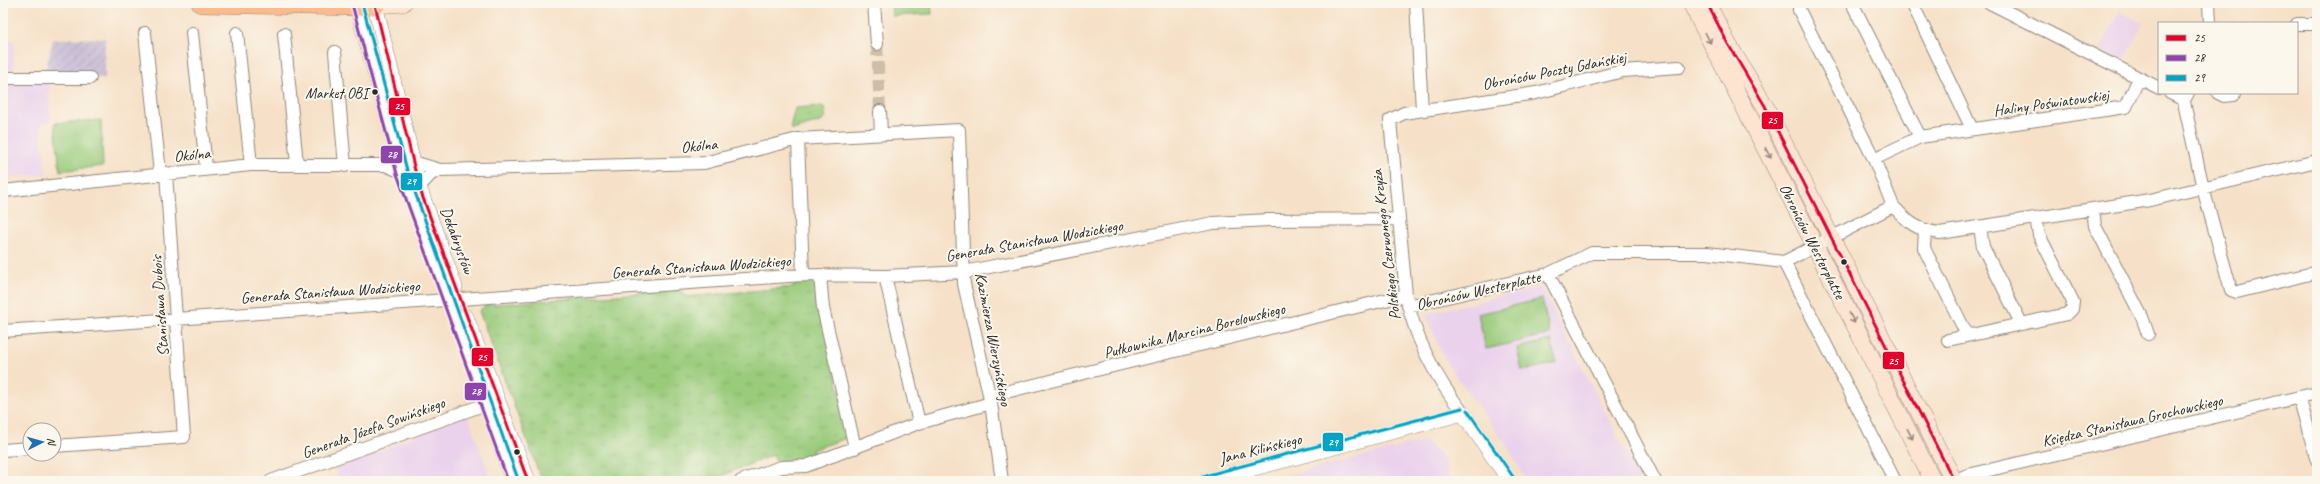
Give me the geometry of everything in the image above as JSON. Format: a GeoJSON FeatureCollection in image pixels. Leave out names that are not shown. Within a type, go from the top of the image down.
{"type":"FeatureCollection","features":[{"type":"Feature","properties":{"kind":"main road"},"geometry":{"type":"LineString","coordinates":[[201,3],[403,3]]}},
{"type":"Feature","properties":{"kind":"main road","name":"Obrońców Westerplatte"},"geometry":{"type":"LineString","coordinates":[[1691,3],[1816,246],[1933,481]]}},
{"type":"Feature","properties":{"kind":"main road","name":"Obrońców Westerplatte"},"geometry":{"type":"LineString","coordinates":[[1707,3],[1728,44],[1766,106],[1954,481]]}},
{"type":"Feature","properties":{"kind":"street"},"geometry":{"type":"LineString","coordinates":[[874,3],[877,44]]}},
{"type":"Feature","properties":{"kind":"street"},"geometry":{"type":"LineString","coordinates":[[1416,3],[1422,110]]}},
{"type":"Feature","properties":{"kind":"street"},"geometry":{"type":"LineString","coordinates":[[1800,3],[1799,10],[1874,159],[1893,206],[1910,224],[1924,231],[1940,233],[2150,200],[2317,161]]}},
{"type":"Feature","properties":{"kind":"street"},"geometry":{"type":"LineString","coordinates":[[1855,3],[1854,7],[1920,137]]}},
{"type":"Feature","properties":{"kind":"street"},"geometry":{"type":"LineString","coordinates":[[1912,3],[1972,129]]}},
{"type":"Feature","properties":{"kind":"street","name":"Haliny Poświatowskiej"},"geometry":{"type":"LineString","coordinates":[[1990,3],[2158,87]]}},
{"type":"Feature","properties":{"kind":"street"},"geometry":{"type":"LineString","coordinates":[[2209,3],[2210,22]]}},
{"type":"Feature","properties":{"kind":"street","name":"Dekabrystów"},"geometry":{"type":"LineString","coordinates":[[366,4],[395,151],[402,172],[528,481]]}},
{"type":"Feature","properties":{"kind":"street","name":"Dekabrystów"},"geometry":{"type":"LineString","coordinates":[[366,4],[486,404],[513,481]]}},
{"type":"Feature","properties":{"kind":"street"},"geometry":{"type":"LineString","coordinates":[[2298,24],[2317,24]]}},
{"type":"Feature","properties":{"kind":"street","name":"Stanisława Dubois"},"geometry":{"type":"LineString","coordinates":[[62,445],[184,437],[176,319],[163,173],[145,33]]}},
{"type":"Feature","properties":{"kind":"street"},"geometry":{"type":"LineString","coordinates":[[192,33],[206,168]]}},
{"type":"Feature","properties":{"kind":"street"},"geometry":{"type":"LineString","coordinates":[[237,33],[252,165]]}},
{"type":"Feature","properties":{"kind":"street"},"geometry":{"type":"LineString","coordinates":[[284,34],[297,164]]}},
{"type":"Feature","properties":{"kind":"street"},"geometry":{"type":"LineString","coordinates":[[335,52],[345,166]]}},
{"type":"Feature","properties":{"kind":"street","name":"Obrońców Poczty Gdańskiej"},"geometry":{"type":"LineString","coordinates":[[1390,120],[1404,113],[1536,93],[1624,71],[1679,67]]}},
{"type":"Feature","properties":{"kind":"street"},"geometry":{"type":"LineString","coordinates":[[3,78],[90,78]]}},
{"type":"Feature","properties":{"kind":"street","name":"Haliny Poświatowskiej"},"geometry":{"type":"LineString","coordinates":[[1874,159],[1920,137],[2126,107],[2140,78]]}},
{"type":"Feature","properties":{"kind":"street"},"geometry":{"type":"LineString","coordinates":[[2174,94],[2186,97],[2204,188],[2231,290],[2237,292],[2317,272]]}},
{"type":"Feature","properties":{"kind":"street"},"geometry":{"type":"LineString","coordinates":[[2220,94],[2224,96],[2234,95]]}},
{"type":"Feature","properties":{"kind":"street"},"geometry":{"type":"LineString","coordinates":[[880,111],[881,134]]}},
{"type":"Feature","properties":{"kind":"street","name":"Polskiego Czerwonego Krzyża"},"geometry":{"type":"LineString","coordinates":[[1390,120],[1407,301],[1416,334],[1425,356],[1462,414],[1510,481]]}},
{"type":"Feature","properties":{"kind":"street","name":"Okólna"},"geometry":{"type":"LineString","coordinates":[[413,162],[440,170],[704,162],[798,138],[959,130]]}},
{"type":"Feature","properties":{"kind":"street","name":"Kazimierza Wierzyńskiego"},"geometry":{"type":"LineString","coordinates":[[959,130],[964,284],[990,399],[1002,481]]}},
{"type":"Feature","properties":{"kind":"street"},"geometry":{"type":"LineString","coordinates":[[798,138],[803,275]]}},
{"type":"Feature","properties":{"kind":"street"},"geometry":{"type":"LineString","coordinates":[[385,165],[395,151]]}},
{"type":"Feature","properties":{"kind":"street","name":"Okólna"},"geometry":{"type":"LineString","coordinates":[[3,191],[206,168],[252,165],[385,165],[402,172]]}},
{"type":"Feature","properties":{"kind":"street"},"geometry":{"type":"LineString","coordinates":[[420,187],[431,174],[440,170]]}},
{"type":"Feature","properties":{"kind":"street"},"geometry":{"type":"LineString","coordinates":[[1893,206],[1784,262],[1895,481]]}},
{"type":"Feature","properties":{"kind":"street"},"geometry":{"type":"LineString","coordinates":[[2093,209],[2095,226],[2142,317],[2148,334]]}},
{"type":"Feature","properties":{"kind":"street"},"geometry":{"type":"LineString","coordinates":[[1948,340],[2020,323],[2067,314],[2072,309],[2073,302],[2039,234],[2036,218]]}},
{"type":"Feature","properties":{"kind":"street","name":"Generała Stanisława Wodzickiego"},"geometry":{"type":"LineString","coordinates":[[3,331],[803,275],[885,276],[964,272],[1202,224],[1269,220],[1399,220]]}},
{"type":"Feature","properties":{"kind":"street"},"geometry":{"type":"LineString","coordinates":[[1980,227],[1983,247],[2020,323]]}},
{"type":"Feature","properties":{"kind":"street"},"geometry":{"type":"LineString","coordinates":[[1924,231],[1924,248],[1967,335]]}},
{"type":"Feature","properties":{"kind":"street","name":"Obrońców Westerplatte"},"geometry":{"type":"LineString","coordinates":[[1407,301],[1548,274],[1592,253],[1706,253],[1784,262]]}},
{"type":"Feature","properties":{"kind":"street","name":"Obrońców Westerplatte"},"geometry":{"type":"LineString","coordinates":[[1548,274],[1655,481]]}},
{"type":"Feature","properties":{"kind":"street"},"geometry":{"type":"LineString","coordinates":[[820,275],[823,308],[855,448]]}},
{"type":"Feature","properties":{"kind":"street"},"geometry":{"type":"LineString","coordinates":[[885,276],[919,423]]}},
{"type":"Feature","properties":{"kind":"street","name":"Pułkownika Marcina Borelowskiego"},"geometry":{"type":"LineString","coordinates":[[741,481],[781,467],[806,466],[919,423],[990,399],[1407,301]]}},
{"type":"Feature","properties":{"kind":"street","name":"Księdza Stanisława Grochowskiego"},"geometry":{"type":"LineString","coordinates":[[1954,481],[1968,475],[2317,393]]}},
{"type":"Feature","properties":{"kind":"street"},"geometry":{"type":"LineString","coordinates":[[2299,397],[2317,460]]}},
{"type":"Feature","properties":{"kind":"street","name":"Generała Józefa Sowińskiego"},"geometry":{"type":"LineString","coordinates":[[271,481],[486,404]]}},
{"type":"Feature","properties":{"kind":"street","name":"Jana Kilińskiego"},"geometry":{"type":"LineString","coordinates":[[1205,481],[1462,414]]}},
{"type":"Feature","properties":{"kind":"street"},"geometry":{"type":"LineString","coordinates":[[3,450],[22,449]]}},
{"type":"Feature","properties":{"kind":"shaded area"},"geometry":{"type":"Polygon","coordinates":[[[2119,11],[2143,23],[2124,62],[2100,50],[2119,11]]]}},
{"type":"Feature","properties":{"kind":"shaded area"},"geometry":{"type":"Polygon","coordinates":[[[105,38],[105,78],[44,76],[53,39],[105,38]]]}},
{"type":"Feature","properties":{"kind":"shaded area"},"geometry":{"type":"Polygon","coordinates":[[[3,40],[14,40],[14,74],[3,74],[3,40]]]}},
{"type":"Feature","properties":{"kind":"shaded area"},"geometry":{"type":"Polygon","coordinates":[[[3,80],[49,80],[50,122],[40,124],[46,174],[3,178],[3,80]]]}},
{"type":"Feature","properties":{"kind":"shaded area"},"geometry":{"type":"Polygon","coordinates":[[[1541,287],[1640,480],[1639,481],[1527,481],[1505,443],[1446,362],[1425,314],[1541,287]]]}},
{"type":"Feature","properties":{"kind":"shaded area"},"geometry":{"type":"Polygon","coordinates":[[[467,413],[492,481],[339,481],[335,468],[371,455],[467,413]]]}},
{"type":"Feature","properties":{"kind":"shaded area"},"geometry":{"type":"Polygon","coordinates":[[[1424,441],[1443,457],[1450,481],[1265,481],[1424,441]]]}},
{"type":"Feature","properties":{"kind":"green space"},"geometry":{"type":"Polygon","coordinates":[[[891,3],[931,3],[932,14],[892,16],[891,3]]]}},
{"type":"Feature","properties":{"kind":"green space"},"geometry":{"type":"Polygon","coordinates":[[[822,106],[825,109],[825,114],[822,121],[793,130],[790,128],[795,108],[822,106]]]}},
{"type":"Feature","properties":{"kind":"green space"},"geometry":{"type":"Polygon","coordinates":[[[101,120],[103,166],[60,171],[55,123],[101,120]]]}},
{"type":"Feature","properties":{"kind":"green space"},"geometry":{"type":"Polygon","coordinates":[[[792,280],[814,280],[816,282],[849,437],[812,450],[816,458],[804,461],[776,461],[773,455],[708,481],[542,481],[479,311],[486,305],[680,290],[686,297],[795,287],[792,280]]]}},
{"type":"Feature","properties":{"kind":"green space"},"geometry":{"type":"Polygon","coordinates":[[[1542,299],[1550,334],[1486,349],[1478,314],[1542,299]]]}},
{"type":"Feature","properties":{"kind":"green space"},"geometry":{"type":"Polygon","coordinates":[[[1551,340],[1556,363],[1522,371],[1517,348],[1551,340]]]}},
{"type":"Feature","properties":{"kind":"tunnel"},"geometry":{"type":"LineString","coordinates":[[877,44],[880,111]]}},
{"type":"Feature","properties":{"kind":"transit line","name":"29"},"geometry":{"type":"LineString","coordinates":[[362,3],[407,170],[518,479]]}},
{"type":"Feature","properties":{"kind":"transit line","name":"25"},"geometry":{"type":"LineString","coordinates":[[403,3],[375,5],[419,187],[528,481]]}},
{"type":"Feature","properties":{"kind":"transit line","name":"25"},"geometry":{"type":"LineString","coordinates":[[1707,3],[1728,44],[1765,106],[1954,481]]}},
{"type":"Feature","properties":{"kind":"transit line","name":"28"},"geometry":{"type":"LineString","coordinates":[[352,4],[397,174],[508,481]]}},
{"type":"Feature","properties":{"kind":"transit line","name":"29"},"geometry":{"type":"LineString","coordinates":[[1204,476],[1462,408]]}},
{"type":"Feature","properties":{"kind":"transit line","name":"29"},"geometry":{"type":"LineString","coordinates":[[1467,410],[1514,478]]}},
{"type":"Feature","properties":{"kind":"place","name":"Market OBI"},"geometry":{"type":"Point","coordinates":[375,92]}}]}
